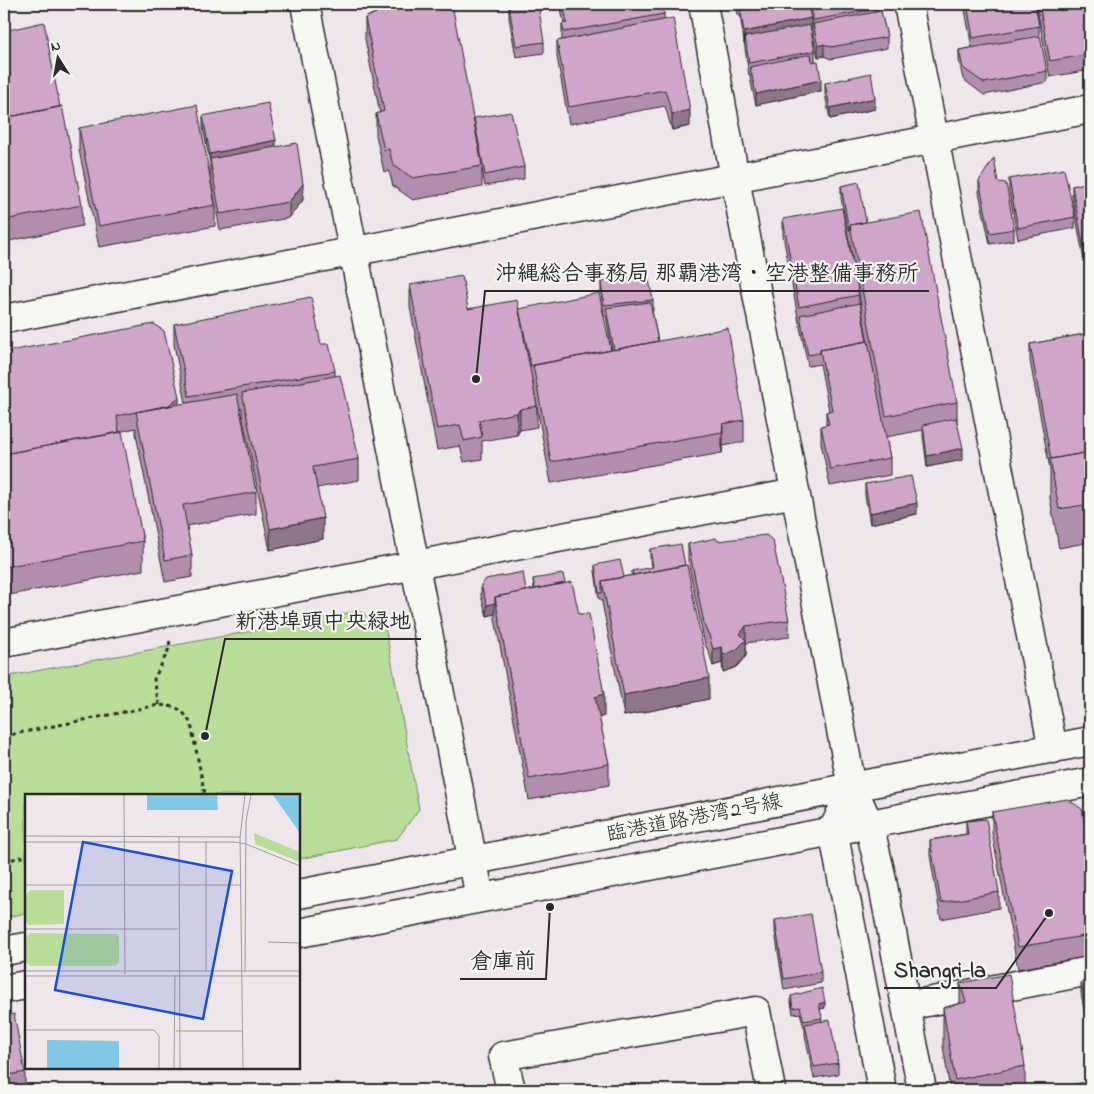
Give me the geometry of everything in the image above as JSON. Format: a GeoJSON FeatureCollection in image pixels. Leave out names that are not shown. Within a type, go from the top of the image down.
{"type":"FeatureCollection","features":[{"type":"Feature","properties":{"kind":"street"},"geometry":{"type":"LineString","coordinates":[[306,4],[480,898]]}},
{"type":"Feature","properties":{"kind":"street"},"geometry":{"type":"LineString","coordinates":[[703,4],[852,787],[869,824],[922,1090]]}},
{"type":"Feature","properties":{"kind":"street"},"geometry":{"type":"LineString","coordinates":[[908,4],[1053,748]]}},
{"type":"Feature","properties":{"kind":"street"},"geometry":{"type":"LineString","coordinates":[[4,319],[1090,109]]}},
{"type":"Feature","properties":{"kind":"street"},"geometry":{"type":"LineString","coordinates":[[4,643],[795,493]]}},
{"type":"Feature","properties":{"kind":"street","name":"臨港道路港湾2号線"},"geometry":{"type":"LineString","coordinates":[[300,894],[1090,741]]}},
{"type":"Feature","properties":{"kind":"street","name":"臨港道路港湾2号線"},"geometry":{"type":"LineString","coordinates":[[300,932],[1090,782]]}},
{"type":"Feature","properties":{"kind":"street"},"geometry":{"type":"LineString","coordinates":[[852,787],[833,830],[882,1090]]}},
{"type":"Feature","properties":{"kind":"street"},"geometry":{"type":"LineString","coordinates":[[4,951],[25,947]]}},
{"type":"Feature","properties":{"kind":"street"},"geometry":{"type":"LineString","coordinates":[[906,1006],[1090,971]]}},
{"type":"Feature","properties":{"kind":"street"},"geometry":{"type":"LineString","coordinates":[[4,989],[25,985]]}},
{"type":"Feature","properties":{"kind":"street"},"geometry":{"type":"LineString","coordinates":[[511,1090],[503,1056],[756,1011],[771,1090]]}},
{"type":"Feature","properties":{"kind":"path"},"geometry":{"type":"LineString","coordinates":[[159,705],[154,679],[168,651],[171,636]]}},
{"type":"Feature","properties":{"kind":"path"},"geometry":{"type":"LineString","coordinates":[[4,736],[159,705],[172,706],[185,713],[191,724],[205,794]]}},
{"type":"Feature","properties":{"kind":"path"},"geometry":{"type":"LineString","coordinates":[[4,861],[25,856]]}},
{"type":"Feature","properties":{"kind":"green space"},"geometry":{"type":"Polygon","coordinates":[[[359,611],[385,626],[419,809],[397,839],[300,859],[300,794],[25,794],[25,913],[4,918],[4,677],[359,611]]]}},
{"type":"Feature","properties":{"kind":"building"},"geometry":{"type":"Polygon","coordinates":[[[375,4],[452,4],[482,166],[413,178],[393,165],[389,149],[384,150],[376,114],[384,111],[365,18],[376,13],[375,4]]]}},
{"type":"Feature","properties":{"kind":"building"},"geometry":{"type":"Polygon","coordinates":[[[538,4],[544,42],[516,46],[509,7],[538,4]]]}},
{"type":"Feature","properties":{"kind":"building"},"geometry":{"type":"Polygon","coordinates":[[[563,4],[662,4],[664,14],[564,32],[562,24],[567,23],[563,4]]]}},
{"type":"Feature","properties":{"kind":"building"},"geometry":{"type":"Polygon","coordinates":[[[757,4],[808,4],[811,18],[744,32],[740,7],[757,4]]]}},
{"type":"Feature","properties":{"kind":"building"},"geometry":{"type":"Polygon","coordinates":[[[811,4],[881,4],[881,8],[814,20],[811,4]]]}},
{"type":"Feature","properties":{"kind":"building"},"geometry":{"type":"Polygon","coordinates":[[[967,4],[1035,4],[1039,26],[973,38],[967,4]]]}},
{"type":"Feature","properties":{"kind":"building"},"geometry":{"type":"Polygon","coordinates":[[[1039,4],[1089,4],[1090,54],[1050,61],[1039,4]]]}},
{"type":"Feature","properties":{"kind":"building"},"geometry":{"type":"Polygon","coordinates":[[[881,11],[887,37],[831,47],[824,44],[818,46],[813,24],[881,11]]]}},
{"type":"Feature","properties":{"kind":"building"},"geometry":{"type":"Polygon","coordinates":[[[673,18],[690,110],[672,114],[665,90],[569,107],[557,41],[673,18]]]}},
{"type":"Feature","properties":{"kind":"building"},"geometry":{"type":"Polygon","coordinates":[[[44,22],[60,107],[4,118],[4,31],[44,22]]]}},
{"type":"Feature","properties":{"kind":"building"},"geometry":{"type":"Polygon","coordinates":[[[810,25],[815,51],[749,63],[745,37],[810,25]]]}},
{"type":"Feature","properties":{"kind":"building"},"geometry":{"type":"Polygon","coordinates":[[[1040,36],[1047,71],[984,83],[963,68],[959,50],[1040,36]]]}},
{"type":"Feature","properties":{"kind":"building"},"geometry":{"type":"Polygon","coordinates":[[[811,54],[812,62],[818,61],[821,80],[756,94],[750,67],[811,54]]]}},
{"type":"Feature","properties":{"kind":"building"},"geometry":{"type":"Polygon","coordinates":[[[871,73],[875,98],[830,108],[825,83],[871,73]]]}},
{"type":"Feature","properties":{"kind":"building"},"geometry":{"type":"Polygon","coordinates":[[[268,103],[276,140],[210,154],[203,116],[268,103]]]}},
{"type":"Feature","properties":{"kind":"building"},"geometry":{"type":"Polygon","coordinates":[[[197,105],[215,205],[99,226],[79,128],[197,105]]]}},
{"type":"Feature","properties":{"kind":"building"},"geometry":{"type":"Polygon","coordinates":[[[62,106],[82,205],[4,220],[4,118],[62,106]]]}},
{"type":"Feature","properties":{"kind":"building"},"geometry":{"type":"Polygon","coordinates":[[[511,112],[524,167],[485,175],[474,118],[511,112]]]}},
{"type":"Feature","properties":{"kind":"building"},"geometry":{"type":"Polygon","coordinates":[[[297,143],[303,184],[289,202],[220,214],[210,159],[297,143]]]}},
{"type":"Feature","properties":{"kind":"building"},"geometry":{"type":"Polygon","coordinates":[[[994,158],[998,182],[1006,183],[1014,229],[990,233],[979,181],[994,158]]]}},
{"type":"Feature","properties":{"kind":"building"},"geometry":{"type":"Polygon","coordinates":[[[1064,169],[1075,217],[1018,228],[1009,179],[1064,169]]]}},
{"type":"Feature","properties":{"kind":"building"},"geometry":{"type":"Polygon","coordinates":[[[859,182],[866,222],[850,225],[849,230],[841,186],[859,182]]]}},
{"type":"Feature","properties":{"kind":"building"},"geometry":{"type":"Polygon","coordinates":[[[1090,182],[1090,253],[1085,254],[1072,186],[1090,182]]]}},
{"type":"Feature","properties":{"kind":"building"},"geometry":{"type":"Polygon","coordinates":[[[842,208],[859,295],[799,307],[783,219],[842,208]]]}},
{"type":"Feature","properties":{"kind":"building"},"geometry":{"type":"Polygon","coordinates":[[[921,212],[957,402],[886,416],[850,225],[921,212]]]}},
{"type":"Feature","properties":{"kind":"building"},"geometry":{"type":"Polygon","coordinates":[[[648,275],[653,300],[604,305],[601,282],[648,275]]]}},
{"type":"Feature","properties":{"kind":"building"},"geometry":{"type":"Polygon","coordinates":[[[462,276],[468,309],[517,300],[537,406],[520,409],[517,413],[479,420],[482,437],[464,441],[460,425],[437,429],[410,285],[462,276]]]}},
{"type":"Feature","properties":{"kind":"building"},"geometry":{"type":"Polygon","coordinates":[[[599,293],[611,350],[531,366],[519,309],[599,293]]]}},
{"type":"Feature","properties":{"kind":"building"},"geometry":{"type":"Polygon","coordinates":[[[311,297],[321,344],[329,344],[335,371],[189,396],[174,324],[311,297]]]}},
{"type":"Feature","properties":{"kind":"building"},"geometry":{"type":"Polygon","coordinates":[[[650,302],[658,341],[614,350],[606,308],[650,302]]]}},
{"type":"Feature","properties":{"kind":"building"},"geometry":{"type":"Polygon","coordinates":[[[860,303],[867,341],[820,350],[820,353],[808,355],[800,315],[860,303]]]}},
{"type":"Feature","properties":{"kind":"building"},"geometry":{"type":"Polygon","coordinates":[[[154,324],[164,331],[179,397],[169,405],[117,416],[119,432],[4,454],[4,352],[154,324]]]}},
{"type":"Feature","properties":{"kind":"building"},"geometry":{"type":"Polygon","coordinates":[[[728,328],[744,420],[723,424],[722,432],[551,462],[533,365],[728,328]]]}},
{"type":"Feature","properties":{"kind":"building"},"geometry":{"type":"Polygon","coordinates":[[[1090,333],[1090,452],[1051,459],[1030,344],[1090,333]]]}},
{"type":"Feature","properties":{"kind":"building"},"geometry":{"type":"Polygon","coordinates":[[[868,341],[890,458],[830,469],[821,426],[829,424],[826,412],[832,410],[820,350],[868,341]]]}},
{"type":"Feature","properties":{"kind":"building"},"geometry":{"type":"Polygon","coordinates":[[[340,375],[359,459],[313,467],[323,518],[270,529],[242,393],[340,375]]]}},
{"type":"Feature","properties":{"kind":"building"},"geometry":{"type":"Polygon","coordinates":[[[237,394],[256,492],[183,505],[192,555],[165,560],[136,412],[237,394]]]}},
{"type":"Feature","properties":{"kind":"building"},"geometry":{"type":"Polygon","coordinates":[[[956,418],[963,448],[927,456],[923,425],[956,418]]]}},
{"type":"Feature","properties":{"kind":"building"},"geometry":{"type":"Polygon","coordinates":[[[122,432],[143,541],[4,567],[4,454],[122,432]]]}},
{"type":"Feature","properties":{"kind":"building"},"geometry":{"type":"Polygon","coordinates":[[[1090,452],[1090,504],[1059,509],[1050,459],[1090,452]]]}},
{"type":"Feature","properties":{"kind":"building"},"geometry":{"type":"Polygon","coordinates":[[[911,476],[917,503],[870,513],[865,484],[911,476]]]}},
{"type":"Feature","properties":{"kind":"building"},"geometry":{"type":"Polygon","coordinates":[[[766,535],[773,541],[789,620],[746,626],[740,634],[746,640],[736,650],[723,655],[722,647],[713,649],[705,628],[688,544],[716,538],[718,541],[766,535]]]}},
{"type":"Feature","properties":{"kind":"building"},"geometry":{"type":"Polygon","coordinates":[[[681,544],[685,565],[633,575],[632,571],[653,567],[650,549],[681,544]]]}},
{"type":"Feature","properties":{"kind":"building"},"geometry":{"type":"Polygon","coordinates":[[[620,560],[624,577],[602,581],[602,593],[599,593],[595,565],[620,560]]]}},
{"type":"Feature","properties":{"kind":"building"},"geometry":{"type":"Polygon","coordinates":[[[687,565],[709,678],[624,695],[602,581],[687,565]]]}},
{"type":"Feature","properties":{"kind":"building"},"geometry":{"type":"Polygon","coordinates":[[[523,572],[526,591],[495,597],[495,603],[487,605],[481,585],[486,579],[523,572]]]}},
{"type":"Feature","properties":{"kind":"building"},"geometry":{"type":"Polygon","coordinates":[[[563,574],[565,583],[535,589],[533,579],[563,574]]]}},
{"type":"Feature","properties":{"kind":"building"},"geometry":{"type":"Polygon","coordinates":[[[572,582],[579,614],[589,614],[604,694],[595,697],[609,764],[529,779],[495,597],[572,582]]]}},
{"type":"Feature","properties":{"kind":"building"},"geometry":{"type":"Polygon","coordinates":[[[1067,799],[1082,809],[1090,849],[1090,935],[1018,947],[992,812],[1067,799]]]}},
{"type":"Feature","properties":{"kind":"building"},"geometry":{"type":"Polygon","coordinates":[[[986,819],[999,892],[941,903],[930,840],[968,834],[966,821],[986,819]]]}},
{"type":"Feature","properties":{"kind":"building"},"geometry":{"type":"Polygon","coordinates":[[[811,914],[821,972],[784,979],[775,920],[811,914]]]}},
{"type":"Feature","properties":{"kind":"building"},"geometry":{"type":"Polygon","coordinates":[[[1009,974],[1025,1066],[955,1080],[943,1008],[966,1002],[960,983],[1009,974]]]}},
{"type":"Feature","properties":{"kind":"building"},"geometry":{"type":"Polygon","coordinates":[[[1090,980],[1090,1030],[1081,982],[1090,980]]]}},
{"type":"Feature","properties":{"kind":"building"},"geometry":{"type":"Polygon","coordinates":[[[822,988],[825,1002],[819,1004],[822,1018],[804,1021],[800,1007],[793,1008],[791,996],[822,988]]]}},
{"type":"Feature","properties":{"kind":"building"},"geometry":{"type":"Polygon","coordinates":[[[14,1014],[25,1072],[4,1076],[4,1016],[14,1014]]]}},
{"type":"Feature","properties":{"kind":"building"},"geometry":{"type":"Polygon","coordinates":[[[830,1020],[838,1063],[814,1067],[805,1024],[830,1020]]]}},
{"type":"Feature","properties":{"kind":"building"},"geometry":{"type":"Polygon","coordinates":[[[1090,1081],[1090,1090],[1062,1090],[1062,1087],[1090,1081]]]}},
{"type":"Feature","properties":{"kind":"place","name":"沖縄総合事務局 那覇港湾・空港整備事務所"},"geometry":{"type":"Point","coordinates":[476,379]}},
{"type":"Feature","properties":{"kind":"place","name":"新港埠頭中央緑地"},"geometry":{"type":"Point","coordinates":[205,736]}},
{"type":"Feature","properties":{"kind":"place","name":"倉庫前"},"geometry":{"type":"Point","coordinates":[550,907]}},
{"type":"Feature","properties":{"kind":"place","name":"Shangri-la"},"geometry":{"type":"Point","coordinates":[1049,913]}}]}
